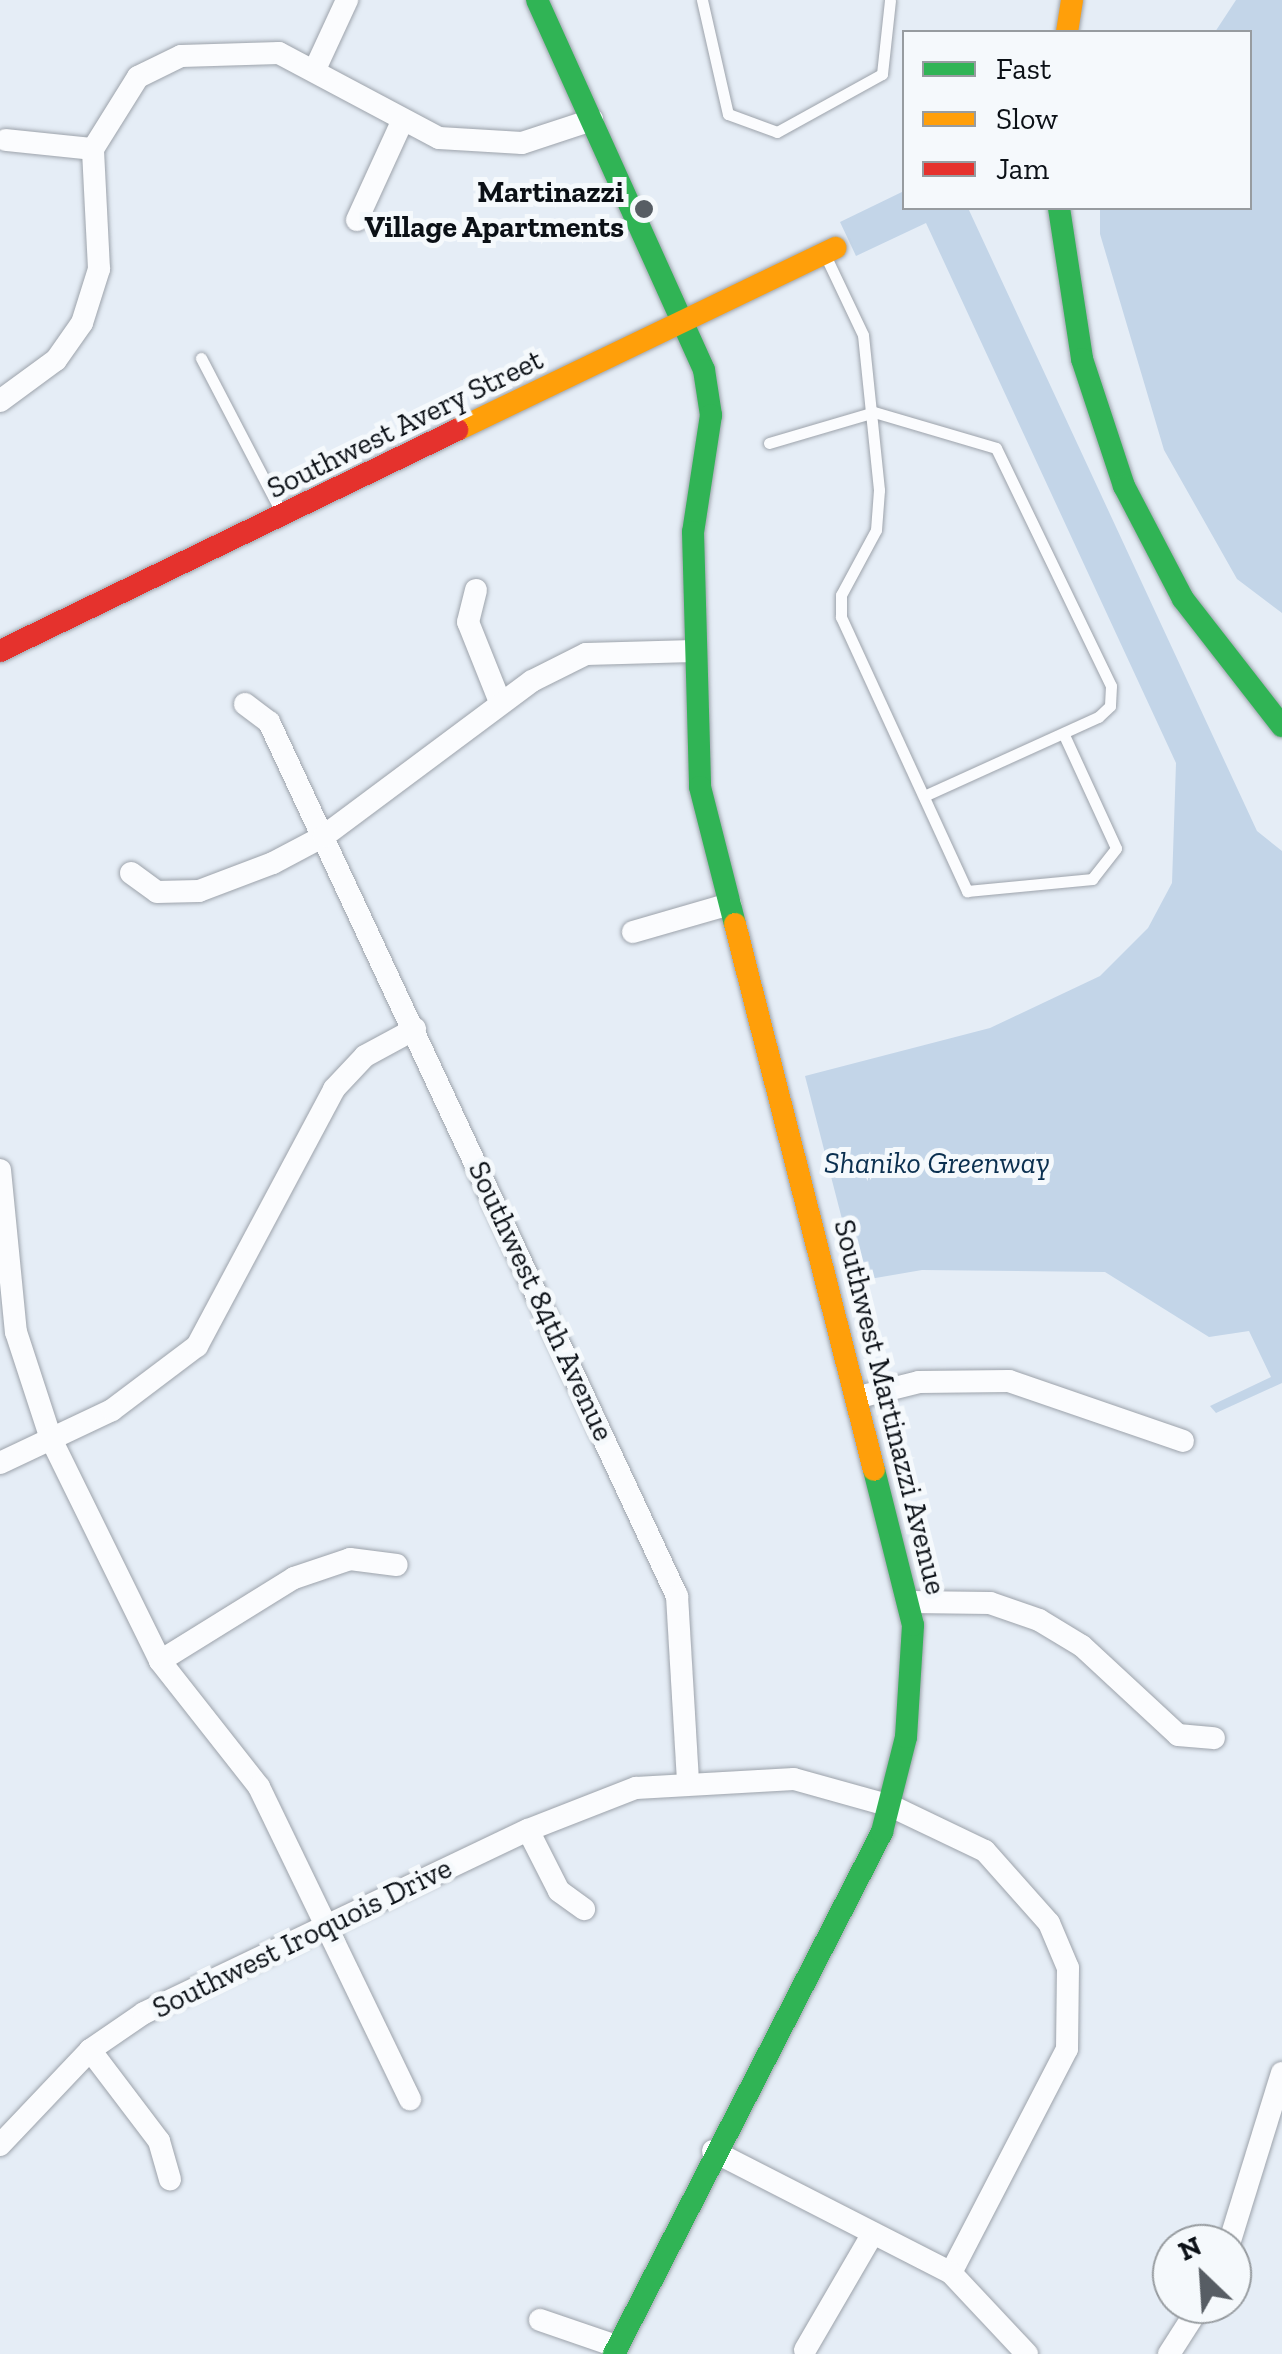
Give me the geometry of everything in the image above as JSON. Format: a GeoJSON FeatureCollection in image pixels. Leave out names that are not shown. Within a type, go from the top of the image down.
{"type":"FeatureCollection","features":[{"type":"Feature","properties":{"kind":"main road","name":"Southwest Martinazzi Avenue"},"geometry":{"type":"LineString","coordinates":[[537,0],[688,319],[710,415],[693,532],[700,787],[911,1602],[912,1694],[891,1806],[615,2350]]}},
{"type":"Feature","properties":{"kind":"main road"},"geometry":{"type":"LineString","coordinates":[[1068,30],[1072,0]]}},
{"type":"Feature","properties":{"kind":"main road"},"geometry":{"type":"LineString","coordinates":[[1059,210],[1082,359],[1124,486],[1183,599],[1282,726]]}},
{"type":"Feature","properties":{"kind":"main road","name":"Southwest Avery Street"},"geometry":{"type":"LineString","coordinates":[[0,651],[285,518],[829,250]]}},
{"type":"Feature","properties":{"kind":"street"},"geometry":{"type":"LineString","coordinates":[[317,66],[347,0]]}},
{"type":"Feature","properties":{"kind":"street"},"geometry":{"type":"LineString","coordinates":[[0,400],[56,360],[82,323],[99,269],[92,149],[138,76],[180,56],[226,49],[317,66],[401,124],[483,145],[522,143],[592,120]]}},
{"type":"Feature","properties":{"kind":"street"},"geometry":{"type":"LineString","coordinates":[[357,220],[401,124]]}},
{"type":"Feature","properties":{"kind":"street"},"geometry":{"type":"LineString","coordinates":[[6,140],[92,149]]}},
{"type":"Feature","properties":{"kind":"street"},"geometry":{"type":"LineString","coordinates":[[476,590],[468,622],[500,702]]}},
{"type":"Feature","properties":{"kind":"street"},"geometry":{"type":"LineString","coordinates":[[131,873],[157,892],[198,891],[324,836],[500,702],[586,654],[694,651]]}},
{"type":"Feature","properties":{"kind":"street","name":"Southwest 84th Avenue"},"geometry":{"type":"LineString","coordinates":[[245,704],[270,722],[677,1596],[688,1782]]}},
{"type":"Feature","properties":{"kind":"street"},"geometry":{"type":"LineString","coordinates":[[633,932],[730,904]]}},
{"type":"Feature","properties":{"kind":"street"},"geometry":{"type":"LineString","coordinates":[[0,1463],[112,1410],[198,1346],[334,1088],[366,1056],[415,1029]]}},
{"type":"Feature","properties":{"kind":"street"},"geometry":{"type":"LineString","coordinates":[[0,1170],[16,1332],[50,1439],[160,1661],[242,1758],[410,2098]]}},
{"type":"Feature","properties":{"kind":"street"},"geometry":{"type":"LineString","coordinates":[[860,1398],[918,1382],[1009,1381],[1183,1441]]}},
{"type":"Feature","properties":{"kind":"street"},"geometry":{"type":"LineString","coordinates":[[160,1661],[294,1578],[350,1558],[398,1565]]}},
{"type":"Feature","properties":{"kind":"street"},"geometry":{"type":"LineString","coordinates":[[911,1602],[990,1603],[1040,1620],[1082,1646],[1178,1735],[1214,1738]]}},
{"type":"Feature","properties":{"kind":"street","name":"Southwest Iroquois Drive"},"geometry":{"type":"LineString","coordinates":[[0,2145],[90,2050],[207,1978],[528,1830],[594,1800],[688,1782],[794,1779],[891,1806],[985,1852],[1049,1923],[1068,1968],[1067,2049],[950,2273]]}},
{"type":"Feature","properties":{"kind":"street"},"geometry":{"type":"LineString","coordinates":[[528,1830],[559,1890],[584,1909]]}},
{"type":"Feature","properties":{"kind":"street"},"geometry":{"type":"LineString","coordinates":[[90,2050],[159,2141],[170,2179]]}},
{"type":"Feature","properties":{"kind":"street"},"geometry":{"type":"LineString","coordinates":[[1236,2224],[1282,2072]]}},
{"type":"Feature","properties":{"kind":"street"},"geometry":{"type":"LineString","coordinates":[[713,2151],[950,2273],[1027,2354]]}},
{"type":"Feature","properties":{"kind":"street"},"geometry":{"type":"LineString","coordinates":[[806,2350],[872,2235]]}},
{"type":"Feature","properties":{"kind":"street","name":"Southwest Martinazzi Avenue"},"geometry":{"type":"LineString","coordinates":[[540,2320],[615,2350]]}},
{"type":"Feature","properties":{"kind":"street"},"geometry":{"type":"LineString","coordinates":[[1169,2354],[1188,2324]]}},
{"type":"Feature","properties":{"kind":"lane"},"geometry":{"type":"LineString","coordinates":[[702,0],[728,114],[776,132],[882,74],[890,0]]}},
{"type":"Feature","properties":{"kind":"lane"},"geometry":{"type":"LineString","coordinates":[[829,250],[862,335],[874,412],[876,530],[840,608],[966,891],[1092,879],[1116,848],[1064,735]]}},
{"type":"Feature","properties":{"kind":"lane"},"geometry":{"type":"LineString","coordinates":[[201,358],[285,518]]}},
{"type":"Feature","properties":{"kind":"lane"},"geometry":{"type":"LineString","coordinates":[[769,444],[874,412],[906,414],[1010,462],[1111,686],[1110,706],[1064,735],[924,796]]}},
{"type":"Feature","properties":{"kind":"green space"},"geometry":{"type":"Polygon","coordinates":[[[1236,0],[1282,0],[1282,613],[1237,579],[1164,450],[1100,234],[1100,210],[1252,210],[1252,30],[1216,30],[1236,0]]]}},
{"type":"Feature","properties":{"kind":"green space","name":"Shaniko Greenway"},"geometry":{"type":"Polygon","coordinates":[[[902,192],[902,210],[969,210],[1257,831],[1282,851],[1282,1383],[1216,1413],[1210,1406],[1271,1377],[1249,1331],[1209,1337],[1105,1272],[922,1270],[858,1281],[805,1076],[990,1028],[1100,976],[1148,928],[1172,883],[1176,763],[926,223],[856,256],[840,222],[902,192]]]}},
{"type":"Feature","properties":{"kind":"traffic: fast"},"geometry":{"type":"LineString","coordinates":[[537,0],[704,370],[711,415],[693,532],[700,787],[735,924]]}},
{"type":"Feature","properties":{"kind":"traffic: fast"},"geometry":{"type":"LineString","coordinates":[[1059,210],[1082,359],[1124,486],[1183,599],[1282,726]]}},
{"type":"Feature","properties":{"kind":"traffic: fast"},"geometry":{"type":"LineString","coordinates":[[614,2354],[882,1832],[906,1737],[913,1625],[874,1470]]}},
{"type":"Feature","properties":{"kind":"traffic: slow"},"geometry":{"type":"LineString","coordinates":[[1067,30],[1072,0]]}},
{"type":"Feature","properties":{"kind":"traffic: slow"},"geometry":{"type":"LineString","coordinates":[[457,430],[835,248]]}},
{"type":"Feature","properties":{"kind":"traffic: slow"},"geometry":{"type":"LineString","coordinates":[[735,924],[874,1470]]}},
{"type":"Feature","properties":{"kind":"traffic: jam"},"geometry":{"type":"LineString","coordinates":[[0,651],[457,430]]}},
{"type":"Feature","properties":{"kind":"place","name":"Martinazzi Village Apartments"},"geometry":{"type":"Point","coordinates":[644,209]}}]}
